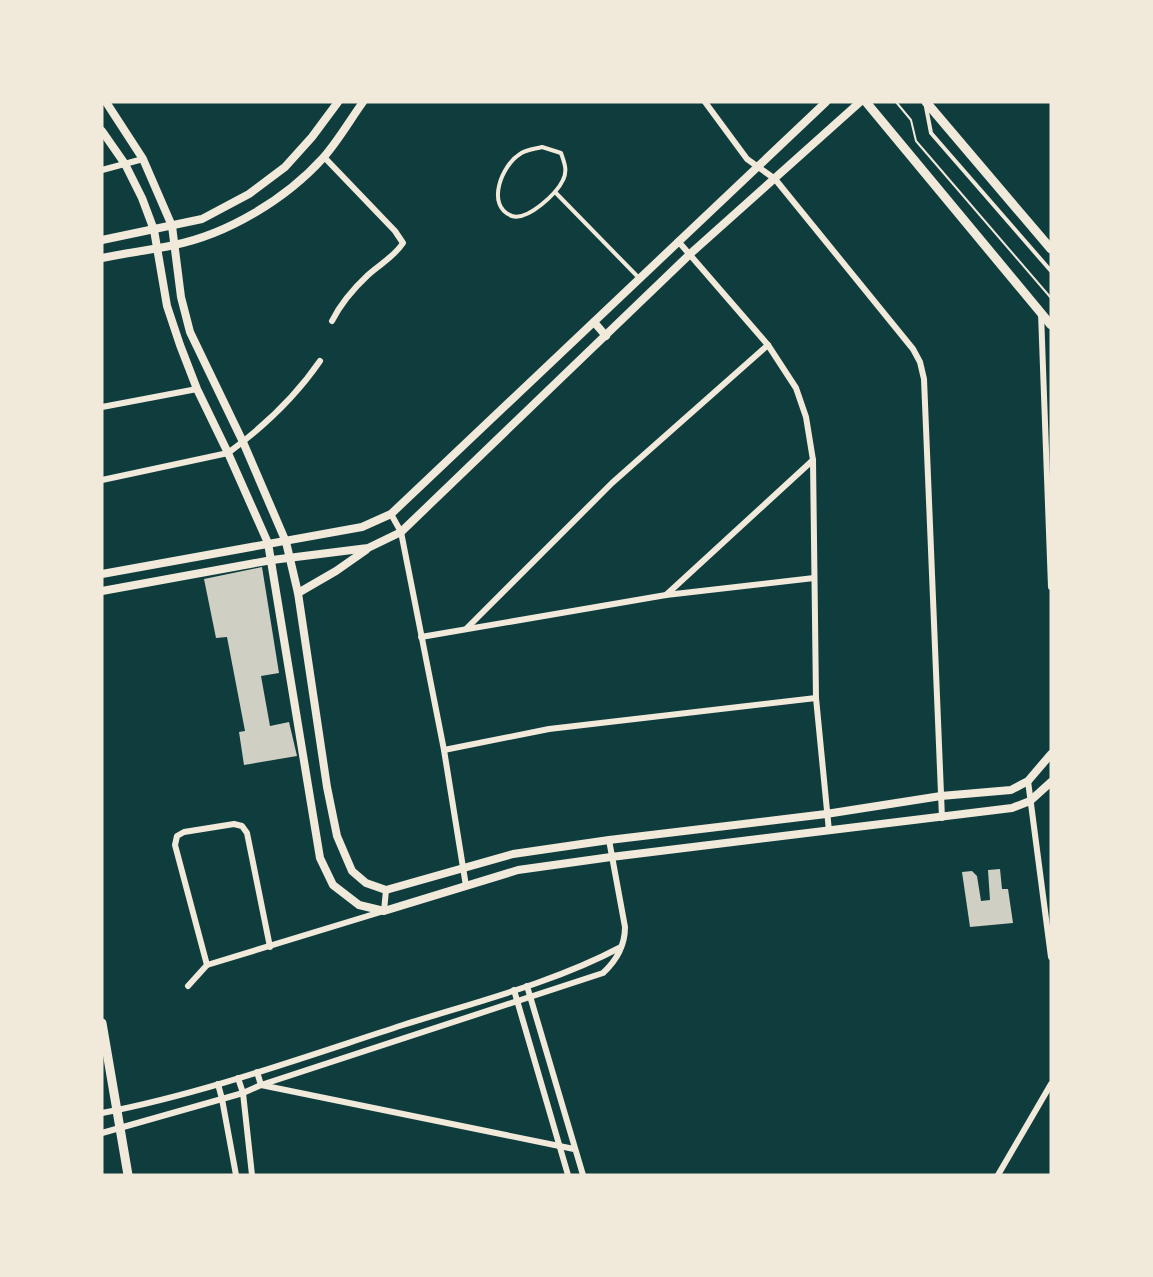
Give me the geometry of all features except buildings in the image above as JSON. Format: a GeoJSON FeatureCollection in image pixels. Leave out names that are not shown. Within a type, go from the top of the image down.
{"type":"FeatureCollection","features":[{"type":"Feature","properties":{"kind":"main road"},"geometry":{"type":"LineString","coordinates":[[866,102],[1051,325]]}},
{"type":"Feature","properties":{"kind":"main road"},"geometry":{"type":"LineString","coordinates":[[925,102],[1051,249]]}},
{"type":"Feature","properties":{"kind":"main road"},"geometry":{"type":"LineString","coordinates":[[102,1023],[128,1175]]}},
{"type":"Feature","properties":{"kind":"street"},"geometry":{"type":"LineString","coordinates":[[105,102],[143,159],[172,226],[182,297],[190,332],[243,442],[286,542],[298,593],[327,787],[337,836],[352,871],[366,883],[386,890],[513,854],[826,814],[941,796],[1011,790],[1028,781],[1051,754]]}},
{"type":"Feature","properties":{"kind":"street"},"geometry":{"type":"LineString","coordinates":[[102,240],[202,219],[249,194],[285,167],[312,137],[338,102]]}},
{"type":"Feature","properties":{"kind":"street"},"geometry":{"type":"LineString","coordinates":[[102,258],[174,245],[208,235],[261,210],[302,178],[324,157],[363,102]]}},
{"type":"Feature","properties":{"kind":"street"},"geometry":{"type":"LineString","coordinates":[[705,102],[747,159],[775,179],[914,349],[920,362],[925,391],[942,818]]}},
{"type":"Feature","properties":{"kind":"street"},"geometry":{"type":"LineString","coordinates":[[102,574],[362,527],[391,514],[826,102]]}},
{"type":"Feature","properties":{"kind":"street"},"geometry":{"type":"LineString","coordinates":[[298,593],[336,572],[368,548],[401,532],[690,254],[860,102]]}},
{"type":"Feature","properties":{"kind":"street"},"geometry":{"type":"LineString","coordinates":[[102,131],[125,164],[142,198],[158,247],[167,306],[197,389],[268,543],[320,858],[333,885],[359,905],[384,911]]}},
{"type":"Feature","properties":{"kind":"street"},"geometry":{"type":"LineString","coordinates":[[324,157],[395,231],[403,243],[396,254],[368,275],[341,303],[332,321]]}},
{"type":"Feature","properties":{"kind":"street"},"geometry":{"type":"LineString","coordinates":[[102,170],[143,159]]}},
{"type":"Feature","properties":{"kind":"street"},"geometry":{"type":"LineString","coordinates":[[678,242],[768,345],[796,388],[806,417],[813,460],[816,698],[829,831]]}},
{"type":"Feature","properties":{"kind":"street"},"geometry":{"type":"LineString","coordinates":[[1041,313],[1051,587]]}},
{"type":"Feature","properties":{"kind":"street"},"geometry":{"type":"LineString","coordinates":[[594,322],[606,336]]}},
{"type":"Feature","properties":{"kind":"street"},"geometry":{"type":"LineString","coordinates":[[467,628],[612,483],[768,345]]}},
{"type":"Feature","properties":{"kind":"street"},"geometry":{"type":"LineString","coordinates":[[102,480],[228,453],[243,442],[304,384],[320,361]]}},
{"type":"Feature","properties":{"kind":"street"},"geometry":{"type":"LineString","coordinates":[[102,407],[197,389]]}},
{"type":"Feature","properties":{"kind":"street"},"geometry":{"type":"LineString","coordinates":[[666,595],[813,460]]}},
{"type":"Feature","properties":{"kind":"street"},"geometry":{"type":"LineString","coordinates":[[391,514],[401,532],[444,750],[465,886]]}},
{"type":"Feature","properties":{"kind":"street"},"geometry":{"type":"LineString","coordinates":[[102,591],[272,560],[368,548]]}},
{"type":"Feature","properties":{"kind":"street"},"geometry":{"type":"LineString","coordinates":[[421,637],[666,595],[814,578]]}},
{"type":"Feature","properties":{"kind":"street"},"geometry":{"type":"LineString","coordinates":[[444,750],[549,729],[816,698]]}},
{"type":"Feature","properties":{"kind":"street"},"geometry":{"type":"LineString","coordinates":[[1028,781],[1048,911],[1051,957]]}},
{"type":"Feature","properties":{"kind":"street"},"geometry":{"type":"LineString","coordinates":[[188,986],[207,965],[518,870],[1012,808],[1030,801],[1051,782]]}},
{"type":"Feature","properties":{"kind":"street"},"geometry":{"type":"LineString","coordinates":[[207,965],[175,845],[177,836],[184,831],[234,824],[242,826],[247,833],[270,947]]}},
{"type":"Feature","properties":{"kind":"street"},"geometry":{"type":"LineString","coordinates":[[102,1133],[243,1093],[261,1085],[598,976],[610,966],[625,937],[609,840]]}},
{"type":"Feature","properties":{"kind":"street"},"geometry":{"type":"LineString","coordinates":[[384,911],[386,890]]}},
{"type":"Feature","properties":{"kind":"street"},"geometry":{"type":"LineString","coordinates":[[102,1113],[218,1084],[527,986],[593,962],[622,946]]}},
{"type":"Feature","properties":{"kind":"street"},"geometry":{"type":"LineString","coordinates":[[527,986],[583,1175]]}},
{"type":"Feature","properties":{"kind":"street"},"geometry":{"type":"LineString","coordinates":[[514,990],[568,1175]]}},
{"type":"Feature","properties":{"kind":"street"},"geometry":{"type":"LineString","coordinates":[[257,1072],[261,1085]]}},
{"type":"Feature","properties":{"kind":"street"},"geometry":{"type":"LineString","coordinates":[[238,1078],[243,1093],[252,1175]]}},
{"type":"Feature","properties":{"kind":"street"},"geometry":{"type":"LineString","coordinates":[[218,1084],[236,1175]]}},
{"type":"Feature","properties":{"kind":"street"},"geometry":{"type":"LineString","coordinates":[[999,1175],[1051,1084]]}},
{"type":"Feature","properties":{"kind":"street"},"geometry":{"type":"LineString","coordinates":[[261,1085],[574,1149]]}},
{"type":"Feature","properties":{"kind":"lane"},"geometry":{"type":"LineString","coordinates":[[925,102],[931,132],[1051,271]]}},
{"type":"Feature","properties":{"kind":"lane"},"geometry":{"type":"LineString","coordinates":[[542,147],[561,153],[566,166],[564,179],[555,192],[525,216],[514,217],[502,209],[498,194],[502,175],[519,154],[542,147]]}},
{"type":"Feature","properties":{"kind":"lane"},"geometry":{"type":"LineString","coordinates":[[555,192],[640,278]]}},
{"type":"Feature","properties":{"kind":"path"},"geometry":{"type":"LineString","coordinates":[[896,102],[911,120],[916,141],[1051,298]]}}]}
